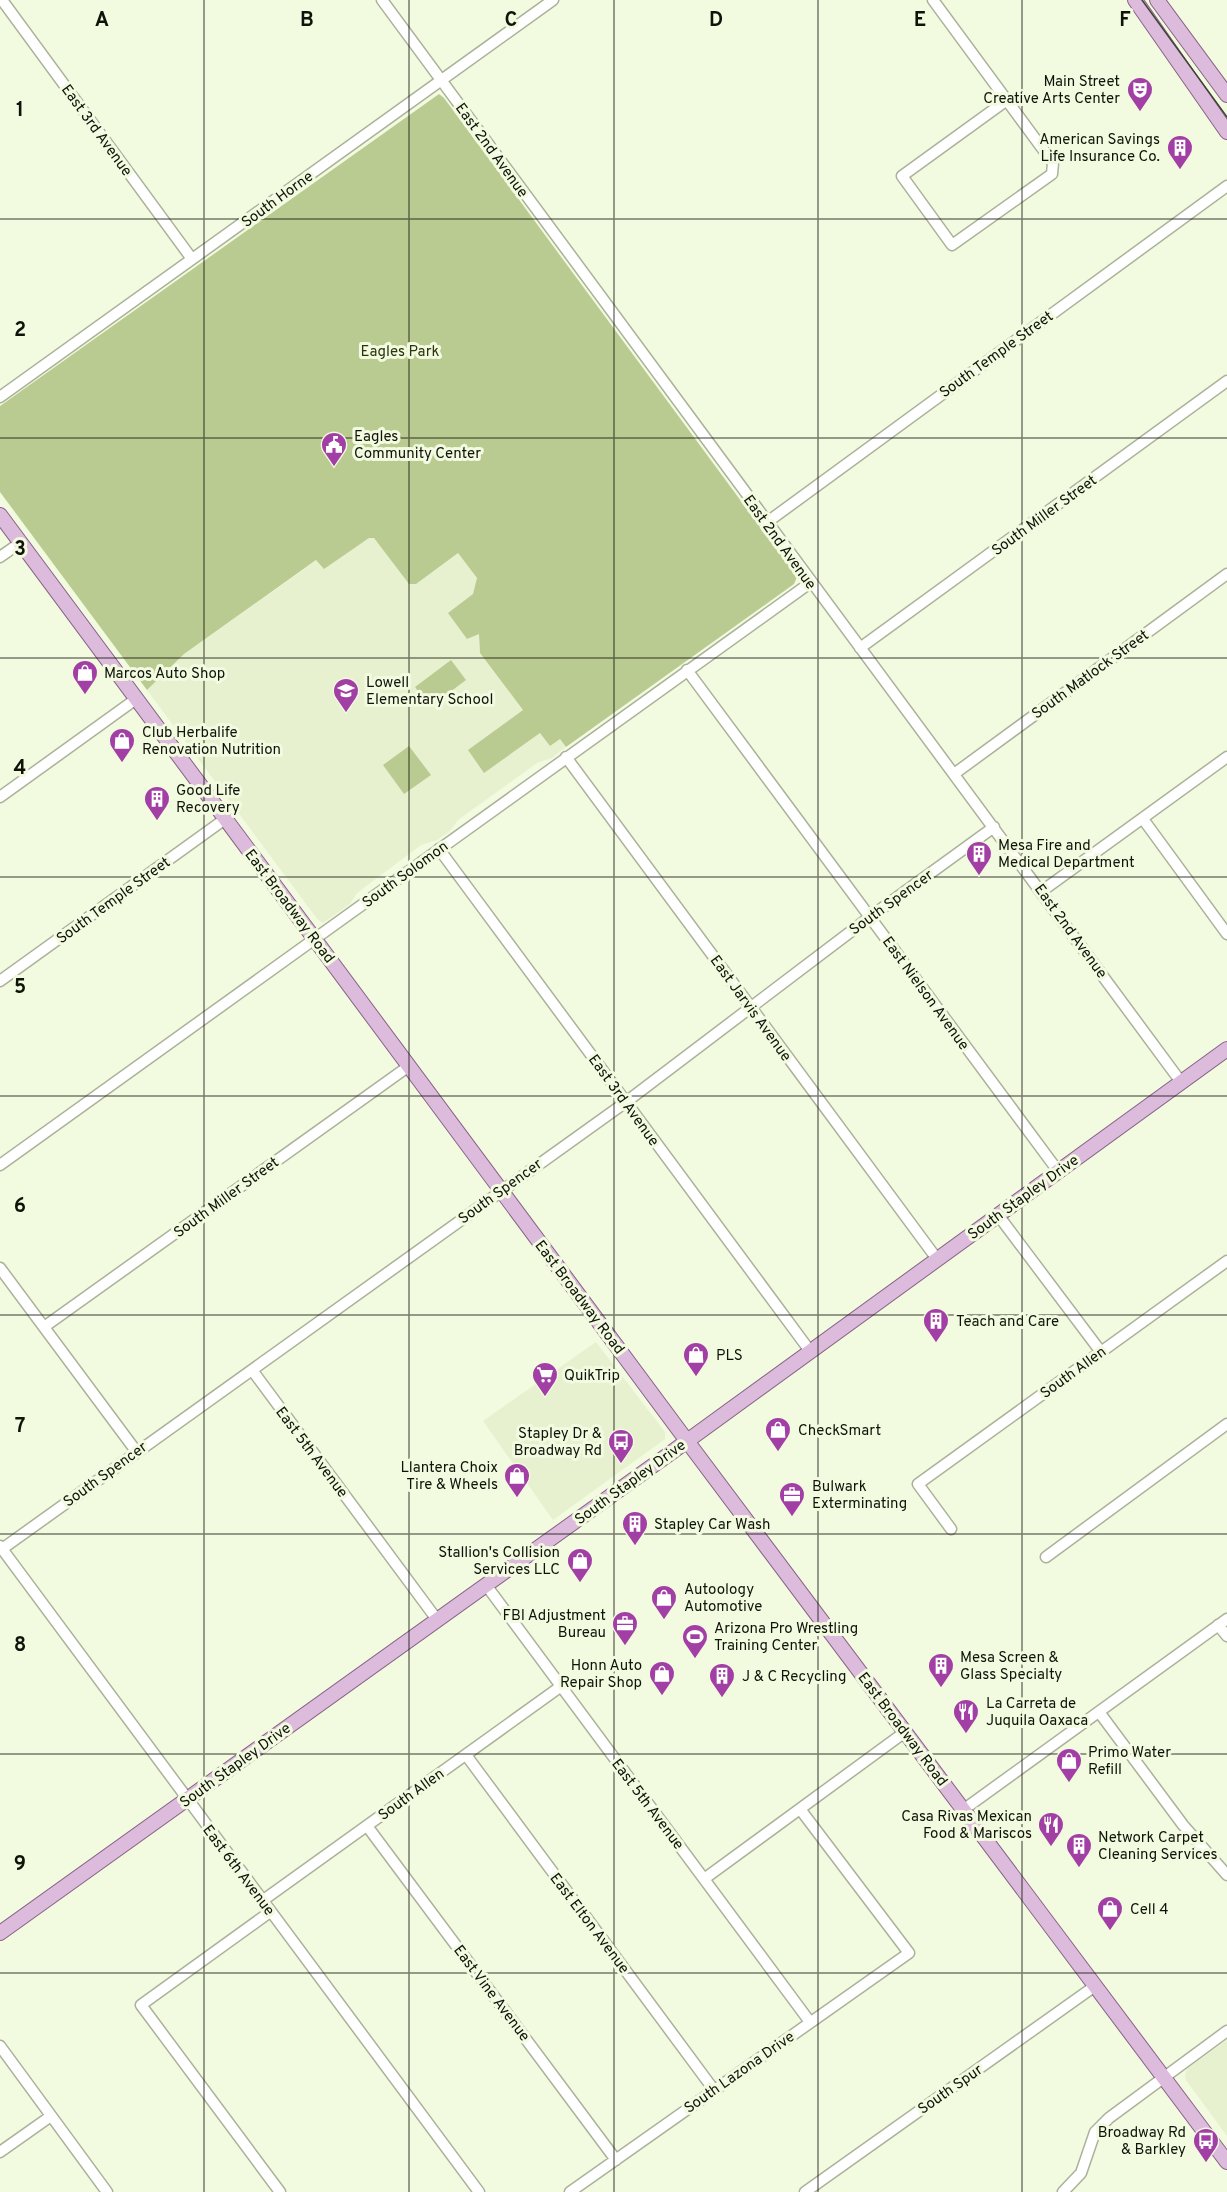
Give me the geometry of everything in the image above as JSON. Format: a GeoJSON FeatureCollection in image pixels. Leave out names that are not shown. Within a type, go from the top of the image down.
{"type":"FeatureCollection","features":[{"type":"Feature","properties":{"kind":"main road"},"geometry":{"type":"LineString","coordinates":[[1134,0],[1227,132]]}},
{"type":"Feature","properties":{"kind":"main road"},"geometry":{"type":"LineString","coordinates":[[1157,0],[1227,95]]}},
{"type":"Feature","properties":{"kind":"main road","name":"East Broadway Road"},"geometry":{"type":"LineString","coordinates":[[0,515],[687,1441],[1227,2162]]}},
{"type":"Feature","properties":{"kind":"main road","name":"South Stapley Drive"},"geometry":{"type":"LineString","coordinates":[[0,1933],[486,1586],[1227,1049]]}},
{"type":"Feature","properties":{"kind":"street","name":"East 2nd Avenue"},"geometry":{"type":"LineString","coordinates":[[382,0],[810,583],[1042,891],[1181,1082]]}},
{"type":"Feature","properties":{"kind":"street","name":"South Horne"},"geometry":{"type":"LineString","coordinates":[[0,397],[553,0]]}},
{"type":"Feature","properties":{"kind":"street"},"geometry":{"type":"LineString","coordinates":[[933,0],[1007,100],[1053,163],[1052,174],[952,244],[902,176],[1007,100]]}},
{"type":"Feature","properties":{"kind":"street","name":"East 3rd Avenue"},"geometry":{"type":"LineString","coordinates":[[7,2],[192,259]]}},
{"type":"Feature","properties":{"kind":"street","name":"South Temple Street"},"geometry":{"type":"LineString","coordinates":[[766,522],[1227,186]]}},
{"type":"Feature","properties":{"kind":"street","name":"South Miller Street"},"geometry":{"type":"LineString","coordinates":[[860,648],[1227,381]]}},
{"type":"Feature","properties":{"kind":"street"},"geometry":{"type":"LineString","coordinates":[[0,557],[20,543]]}},
{"type":"Feature","properties":{"kind":"street","name":"South Matlock Street"},"geometry":{"type":"LineString","coordinates":[[954,774],[1227,574]]}},
{"type":"Feature","properties":{"kind":"street","name":"South Solomon"},"geometry":{"type":"LineString","coordinates":[[0,1165],[810,583]]}},
{"type":"Feature","properties":{"kind":"street","name":"East Nielson Avenue"},"geometry":{"type":"LineString","coordinates":[[687,670],[1058,1171]]}},
{"type":"Feature","properties":{"kind":"street"},"geometry":{"type":"LineString","coordinates":[[0,797],[136,699]]}},
{"type":"Feature","properties":{"kind":"street","name":"East Jarvis Avenue"},"geometry":{"type":"LineString","coordinates":[[566,757],[937,1259]]}},
{"type":"Feature","properties":{"kind":"street"},"geometry":{"type":"LineString","coordinates":[[1042,891],[1227,757]]}},
{"type":"Feature","properties":{"kind":"street","name":"South Temple Street"},"geometry":{"type":"LineString","coordinates":[[0,981],[225,819]]}},
{"type":"Feature","properties":{"kind":"street"},"geometry":{"type":"LineString","coordinates":[[1143,819],[1227,934]]}},
{"type":"Feature","properties":{"kind":"street","name":"South Spencer"},"geometry":{"type":"LineString","coordinates":[[1,1548],[626,1102],[870,917],[994,827]]}},
{"type":"Feature","properties":{"kind":"street","name":"East 3rd Avenue"},"geometry":{"type":"LineString","coordinates":[[439,849],[810,1351]]}},
{"type":"Feature","properties":{"kind":"street","name":"South Miller Street"},"geometry":{"type":"LineString","coordinates":[[44,1327],[409,1066]]}},
{"type":"Feature","properties":{"kind":"street"},"geometry":{"type":"LineString","coordinates":[[998,1215],[1101,1352]]}},
{"type":"Feature","properties":{"kind":"street","name":"South Allen"},"geometry":{"type":"LineString","coordinates":[[951,1529],[918,1484],[1227,1261]]}},
{"type":"Feature","properties":{"kind":"street"},"geometry":{"type":"LineString","coordinates":[[0,1268],[136,1451]]}},
{"type":"Feature","properties":{"kind":"street","name":"East 5th Avenue"},"geometry":{"type":"LineString","coordinates":[[252,1370],[438,1620]]}},
{"type":"Feature","properties":{"kind":"street"},"geometry":{"type":"LineString","coordinates":[[1046,1557],[1227,1424]]}},
{"type":"Feature","properties":{"kind":"street","name":"East 6th Avenue"},"geometry":{"type":"LineString","coordinates":[[1,1548],[479,2192]]}},
{"type":"Feature","properties":{"kind":"street","name":"East 5th Avenue"},"geometry":{"type":"LineString","coordinates":[[486,1586],[810,2022]]}},
{"type":"Feature","properties":{"kind":"street"},"geometry":{"type":"LineString","coordinates":[[963,1810],[1223,1622],[1227,1636]]}},
{"type":"Feature","properties":{"kind":"street","name":"South Allen"},"geometry":{"type":"LineString","coordinates":[[262,1901],[560,1687]]}},
{"type":"Feature","properties":{"kind":"street"},"geometry":{"type":"LineString","coordinates":[[1099,1712],[1183,1825],[1227,1875]]}},
{"type":"Feature","properties":{"kind":"street"},"geometry":{"type":"LineString","coordinates":[[704,1879],[905,1732]]}},
{"type":"Feature","properties":{"kind":"street","name":"East Elton Avenue"},"geometry":{"type":"LineString","coordinates":[[466,1755],[714,2090]]}},
{"type":"Feature","properties":{"kind":"street","name":"South Lazona Drive"},"geometry":{"type":"LineString","coordinates":[[570,2192],[909,1953],[800,1809]]}},
{"type":"Feature","properties":{"kind":"street","name":"East Vine Avenue"},"geometry":{"type":"LineString","coordinates":[[368,1826],[616,2160]]}},
{"type":"Feature","properties":{"kind":"street"},"geometry":{"type":"LineString","coordinates":[[270,1912],[141,2005],[280,2192]]}},
{"type":"Feature","properties":{"kind":"street","name":"South Spur"},"geometry":{"type":"LineString","coordinates":[[805,2192],[1095,1986]]}},
{"type":"Feature","properties":{"kind":"street"},"geometry":{"type":"LineString","coordinates":[[1063,2192],[1081,2173],[1095,2132],[1109,2118],[1227,2031]]}},
{"type":"Feature","properties":{"kind":"street"},"geometry":{"type":"LineString","coordinates":[[0,2046],[107,2192]]}},
{"type":"Feature","properties":{"kind":"street"},"geometry":{"type":"LineString","coordinates":[[0,2152],[51,2115]]}},
{"type":"Feature","properties":{"kind":"shaded area","name":"Lowell Elementary School"},"geometry":{"type":"Polygon","coordinates":[[[369,538],[374,538],[409,584],[458,553],[477,578],[474,594],[478,606],[480,653],[550,746],[560,739],[566,747],[552,758],[537,763],[458,820],[449,832],[437,840],[421,845],[357,893],[350,904],[323,923],[318,920],[147,690],[184,654],[317,560],[323,568],[369,538]]]}},
{"type":"Feature","properties":{"kind":"shaded area"},"geometry":{"type":"Polygon","coordinates":[[[596,1342],[665,1432],[665,1439],[553,1520],[483,1421],[596,1342]]]}},
{"type":"Feature","properties":{"kind":"shaded area"},"geometry":{"type":"Polygon","coordinates":[[[1227,2040],[1227,2136],[1186,2080],[1185,2074],[1188,2068],[1227,2040]]]}},
{"type":"Feature","properties":{"kind":"green space","name":"Eagles Park"},"geometry":{"type":"Polygon","coordinates":[[[439,94],[797,577],[794,584],[566,747],[560,739],[550,746],[540,733],[484,773],[468,750],[523,710],[480,653],[479,634],[467,639],[448,613],[473,594],[477,578],[458,553],[416,584],[409,584],[374,538],[369,538],[324,569],[316,560],[184,654],[147,690],[0,492],[0,406],[439,94]]]}},
{"type":"Feature","properties":{"kind":"green space"},"geometry":{"type":"Polygon","coordinates":[[[451,660],[466,680],[430,707],[415,687],[451,660]]]}},
{"type":"Feature","properties":{"kind":"green space"},"geometry":{"type":"Polygon","coordinates":[[[409,746],[431,775],[404,794],[383,765],[409,746]]]}},
{"type":"Feature","properties":{"kind":"tram line"},"geometry":{"type":"LineString","coordinates":[[1142,0],[1227,117]]}},
{"type":"Feature","properties":{"kind":"place","name":"Main Street Creative Arts Center"},"geometry":{"type":"Point","coordinates":[1140,113]}},
{"type":"Feature","properties":{"kind":"place","name":"American Savings Life Insurance Co."},"geometry":{"type":"Point","coordinates":[1180,171]}},
{"type":"Feature","properties":{"kind":"place","name":"Eagles Community Center"},"geometry":{"type":"Point","coordinates":[334,468]}},
{"type":"Feature","properties":{"kind":"place","name":"Marcos Auto Shop"},"geometry":{"type":"Point","coordinates":[85,696]}},
{"type":"Feature","properties":{"kind":"place","name":"Lowell Elementary School"},"geometry":{"type":"Point","coordinates":[346,714]}},
{"type":"Feature","properties":{"kind":"place","name":"Club Herbalife Renovation Nutrition"},"geometry":{"type":"Point","coordinates":[122,764]}},
{"type":"Feature","properties":{"kind":"place","name":"Good Life Recovery"},"geometry":{"type":"Point","coordinates":[157,822]}},
{"type":"Feature","properties":{"kind":"place","name":"Mesa Fire and Medical Department"},"geometry":{"type":"Point","coordinates":[979,877]}},
{"type":"Feature","properties":{"kind":"place","name":"Teach and Care"},"geometry":{"type":"Point","coordinates":[936,1344]}},
{"type":"Feature","properties":{"kind":"place","name":"PLS"},"geometry":{"type":"Point","coordinates":[696,1378]}},
{"type":"Feature","properties":{"kind":"place","name":"QuikTrip"},"geometry":{"type":"Point","coordinates":[545,1398]}},
{"type":"Feature","properties":{"kind":"place","name":"CheckSmart"},"geometry":{"type":"Point","coordinates":[778,1453]}},
{"type":"Feature","properties":{"kind":"place","name":"Stapley Dr & Broadway Rd"},"geometry":{"type":"Point","coordinates":[621,1465]}},
{"type":"Feature","properties":{"kind":"place","name":"Llantera Choix Tire & Wheels"},"geometry":{"type":"Point","coordinates":[517,1499]}},
{"type":"Feature","properties":{"kind":"place","name":"Bulwark Exterminating"},"geometry":{"type":"Point","coordinates":[792,1518]}},
{"type":"Feature","properties":{"kind":"place","name":"Stapley Car Wash"},"geometry":{"type":"Point","coordinates":[635,1547]}},
{"type":"Feature","properties":{"kind":"place","name":"Stallion's Collision Services LLC"},"geometry":{"type":"Point","coordinates":[580,1584]}},
{"type":"Feature","properties":{"kind":"place","name":"Autoology Automotive"},"geometry":{"type":"Point","coordinates":[664,1621]}},
{"type":"Feature","properties":{"kind":"place","name":"FBI Adjustment Bureau"},"geometry":{"type":"Point","coordinates":[625,1647]}},
{"type":"Feature","properties":{"kind":"place","name":"Arizona Pro Wrestling Training Center"},"geometry":{"type":"Point","coordinates":[695,1660]}},
{"type":"Feature","properties":{"kind":"place","name":"Mesa Screen & Glass Specialty"},"geometry":{"type":"Point","coordinates":[941,1689]}},
{"type":"Feature","properties":{"kind":"place","name":"Honn Auto Repair Shop"},"geometry":{"type":"Point","coordinates":[662,1697]}},
{"type":"Feature","properties":{"kind":"place","name":"J & C Recycling"},"geometry":{"type":"Point","coordinates":[722,1699]}},
{"type":"Feature","properties":{"kind":"place","name":"La Carreta de Juquila Oaxaca"},"geometry":{"type":"Point","coordinates":[966,1735]}},
{"type":"Feature","properties":{"kind":"place","name":"Primo Water Refill"},"geometry":{"type":"Point","coordinates":[1069,1784]}},
{"type":"Feature","properties":{"kind":"place","name":"Casa Rivas Mexican Food & Mariscos"},"geometry":{"type":"Point","coordinates":[1051,1848]}},
{"type":"Feature","properties":{"kind":"place","name":"Network Carpet Cleaning Services"},"geometry":{"type":"Point","coordinates":[1079,1869]}},
{"type":"Feature","properties":{"kind":"place","name":"Cell 4"},"geometry":{"type":"Point","coordinates":[1110,1932]}},
{"type":"Feature","properties":{"kind":"place","name":"Broadway Rd & Barkley"},"geometry":{"type":"Point","coordinates":[1206,2164]}}]}
